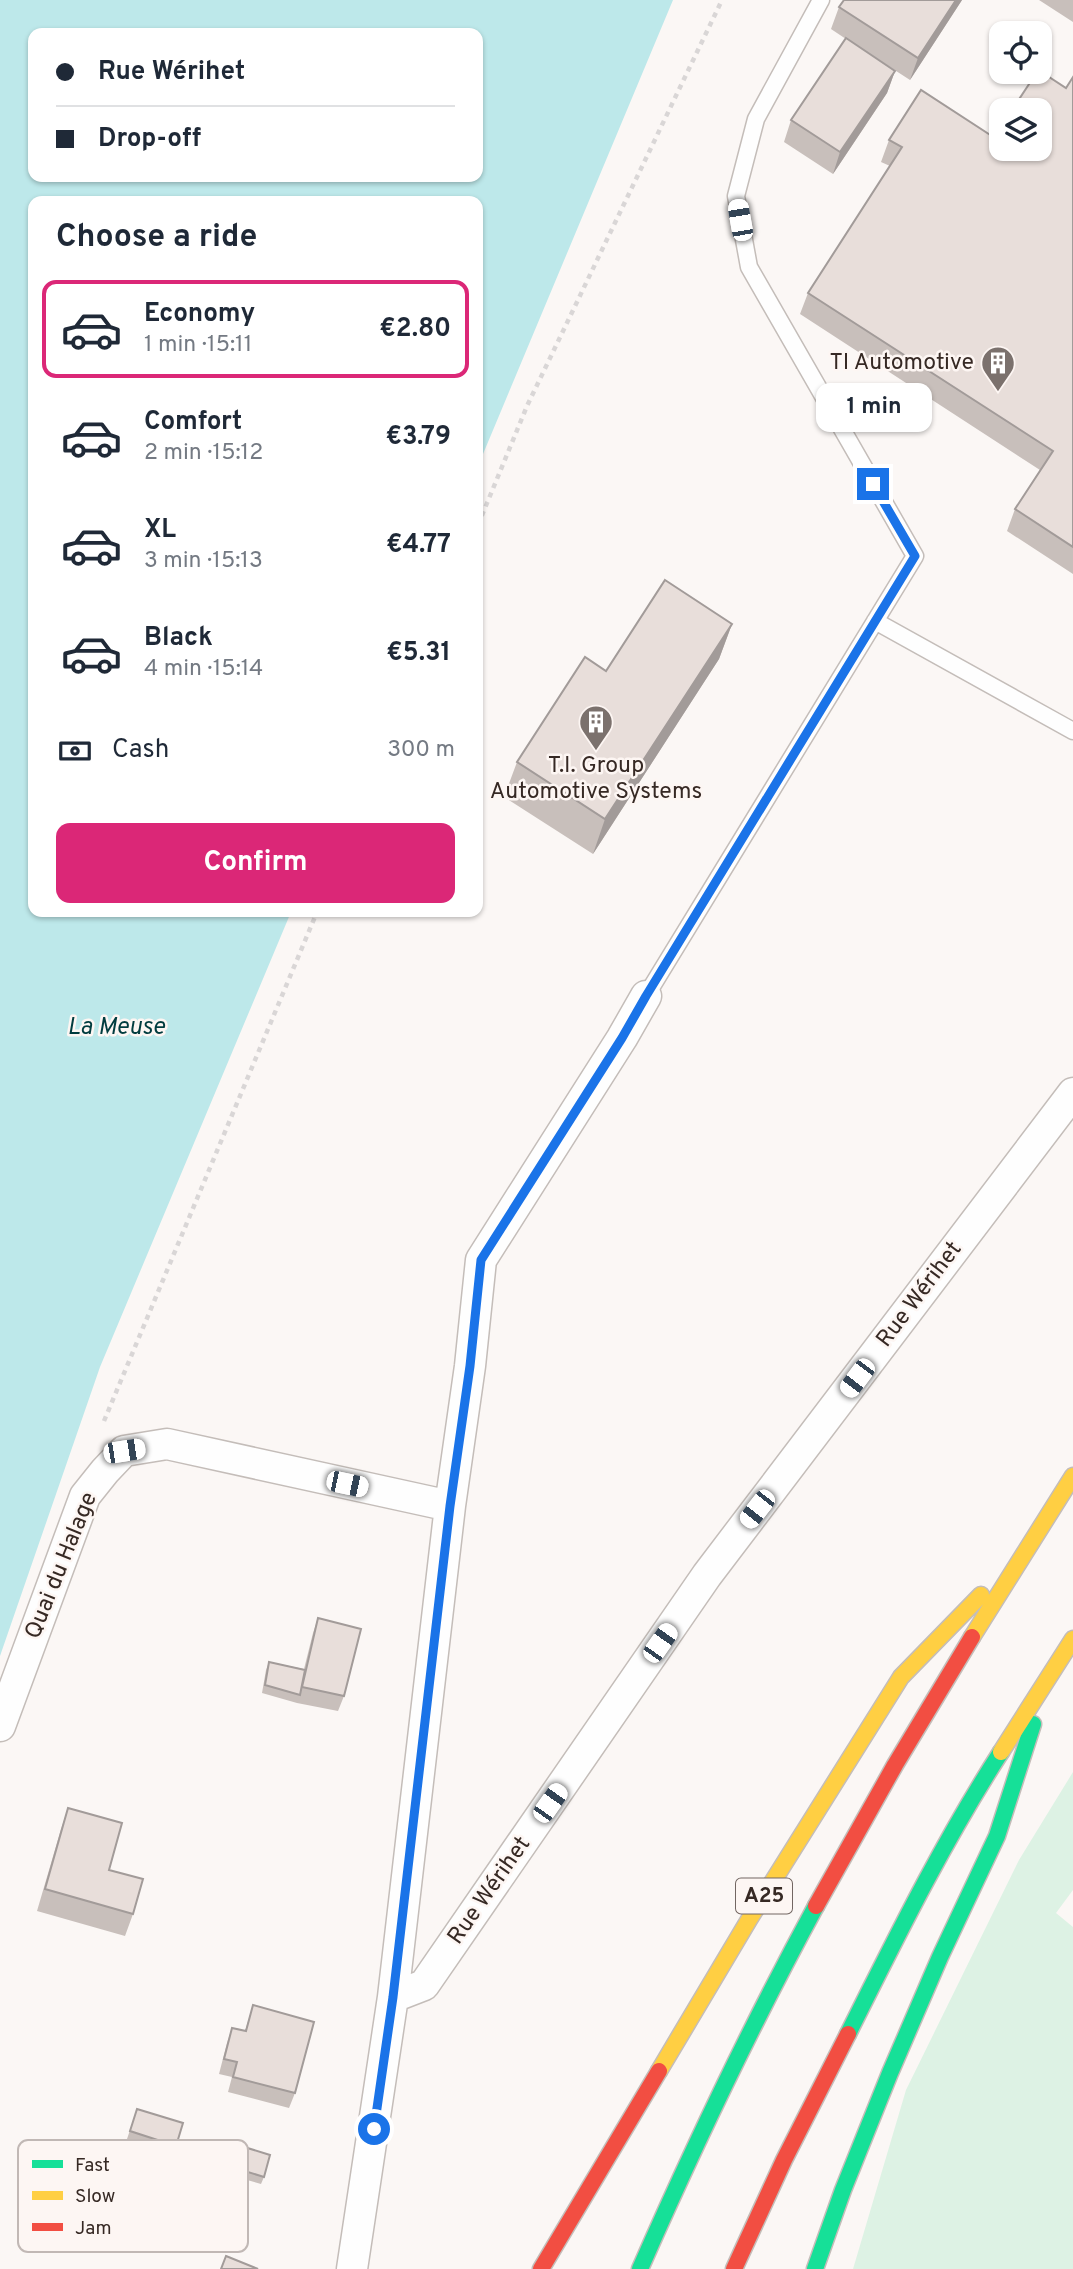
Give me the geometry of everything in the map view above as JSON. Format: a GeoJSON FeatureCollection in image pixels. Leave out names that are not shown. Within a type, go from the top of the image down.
{"type":"FeatureCollection","features":[{"type":"Feature","properties":{"kind":"highway","name":"A25"},"geometry":{"type":"LineString","coordinates":[[640,2269],[664,2210],[747,2039],[823,1892],[907,1747],[1073,1476]]}},
{"type":"Feature","properties":{"kind":"highway","name":"A25"},"geometry":{"type":"LineString","coordinates":[[541,2269],[743,1930],[901,1678],[1025,1551]]}},
{"type":"Feature","properties":{"kind":"highway"},"geometry":{"type":"LineString","coordinates":[[734,2269],[790,2148],[915,1900],[975,1792],[1073,1639]]}},
{"type":"Feature","properties":{"kind":"highway"},"geometry":{"type":"LineString","coordinates":[[815,2269],[855,2155],[943,1952],[992,1851],[1022,1762],[1043,1685]]}},
{"type":"Feature","properties":{"kind":"street"},"geometry":{"type":"LineString","coordinates":[[352,2269],[393,1997],[481,1260],[646,996]]}},
{"type":"Feature","properties":{"kind":"street","name":"Rue Wérihet"},"geometry":{"type":"LineString","coordinates":[[393,1997],[424,1985],[707,1575],[1073,1093]]}},
{"type":"Feature","properties":{"kind":"street","name":"Quai du Halage"},"geometry":{"type":"LineString","coordinates":[[0,1726],[85,1496],[124,1451],[167,1444],[450,1506]]}},
{"type":"Feature","properties":{"kind":"lane"},"geometry":{"type":"LineString","coordinates":[[646,996],[915,556],[748,267],[736,196],[756,119],[821,0]]}},
{"type":"Feature","properties":{"kind":"lane"},"geometry":{"type":"LineString","coordinates":[[876,621],[1073,731]]}},
{"type":"Feature","properties":{"kind":"path"},"geometry":{"type":"LineString","coordinates":[[483,513],[527,406],[722,0]]}},
{"type":"Feature","properties":{"kind":"path"},"geometry":{"type":"LineString","coordinates":[[105,1471],[100,1432],[315,917]]}},
{"type":"Feature","properties":{"kind":"green space"},"geometry":{"type":"Polygon","coordinates":[[[1073,1772],[1073,1890],[1056,1913],[1073,1927],[1073,2269],[853,2269],[906,2090],[1019,1860],[1073,1772]]]}},
{"type":"Feature","properties":{"kind":"water","name":"La Meuse"},"geometry":{"type":"Polygon","coordinates":[[[0,0],[673,0],[483,454],[483,196],[28,196],[28,917],[289,917],[100,1367],[0,1656],[0,0]]]}},
{"type":"Feature","properties":{"kind":"building"},"geometry":{"type":"Polygon","coordinates":[[[844,0],[956,0],[918,58],[839,7],[844,0]]]}},
{"type":"Feature","properties":{"kind":"building"},"geometry":{"type":"Polygon","coordinates":[[[846,38],[895,71],[840,152],[791,120],[846,38]]]}},
{"type":"Feature","properties":{"kind":"building","name":"TI Automotive"},"geometry":{"type":"Polygon","coordinates":[[[1073,77],[1073,547],[1015,509],[1053,451],[808,293],[902,147],[889,140],[921,90],[989,134],[989,161],[1052,161],[1052,98],[1020,98],[1029,84],[1052,84],[1052,79],[1066,88],[1073,77]]]}},
{"type":"Feature","properties":{"kind":"building","name":"T.I. Group Automotive Systems"},"geometry":{"type":"Polygon","coordinates":[[[665,580],[732,624],[605,819],[517,762],[585,657],[606,671],[665,580]]]}},
{"type":"Feature","properties":{"kind":"building"},"geometry":{"type":"Polygon","coordinates":[[[318,1618],[361,1629],[344,1696],[302,1687],[318,1618]]]}},
{"type":"Feature","properties":{"kind":"building"},"geometry":{"type":"Polygon","coordinates":[[[269,1662],[305,1670],[300,1695],[265,1685],[269,1662]]]}},
{"type":"Feature","properties":{"kind":"building"},"geometry":{"type":"Polygon","coordinates":[[[68,1808],[122,1823],[109,1870],[143,1879],[133,1914],[45,1889],[68,1808]]]}},
{"type":"Feature","properties":{"kind":"building"},"geometry":{"type":"Polygon","coordinates":[[[253,2005],[314,2022],[295,2093],[233,2077],[237,2062],[224,2059],[232,2028],[246,2031],[253,2005]]]}},
{"type":"Feature","properties":{"kind":"building"},"geometry":{"type":"Polygon","coordinates":[[[137,2109],[183,2123],[178,2140],[158,2140],[130,2131],[137,2109]]]}},
{"type":"Feature","properties":{"kind":"building"},"geometry":{"type":"Polygon","coordinates":[[[248,2148],[270,2155],[264,2177],[248,2172],[248,2148]]]}},
{"type":"Feature","properties":{"kind":"building"},"geometry":{"type":"Polygon","coordinates":[[[226,2256],[258,2269],[221,2269],[226,2256]]]}},
{"type":"Feature","properties":{"kind":"traffic: fast"},"geometry":{"type":"LineString","coordinates":[[815,2269],[890,2073],[940,1957],[997,1836],[1033,1724]]}},
{"type":"Feature","properties":{"kind":"traffic: fast"},"geometry":{"type":"LineString","coordinates":[[848,2034],[940,1855],[1001,1752]]}},
{"type":"Feature","properties":{"kind":"traffic: fast"},"geometry":{"type":"LineString","coordinates":[[640,2269],[724,2086],[816,1906]]}},
{"type":"Feature","properties":{"kind":"traffic: slow"},"geometry":{"type":"LineString","coordinates":[[972,1637],[1073,1476]]}},
{"type":"Feature","properties":{"kind":"traffic: slow"},"geometry":{"type":"LineString","coordinates":[[659,2071],[750,1918],[901,1677],[981,1595]]}},
{"type":"Feature","properties":{"kind":"traffic: slow"},"geometry":{"type":"LineString","coordinates":[[1001,1752],[1073,1639]]}},
{"type":"Feature","properties":{"kind":"traffic: jam"},"geometry":{"type":"LineString","coordinates":[[816,1906],[895,1765],[972,1637]]}},
{"type":"Feature","properties":{"kind":"traffic: jam"},"geometry":{"type":"LineString","coordinates":[[734,2269],[784,2160],[848,2034]]}},
{"type":"Feature","properties":{"kind":"traffic: jam"},"geometry":{"type":"LineString","coordinates":[[541,2269],[659,2071]]}},
{"type":"Feature","properties":{"kind":"place","name":"TI Automotive"},"geometry":{"type":"Point","coordinates":[998,393]}},
{"type":"Feature","properties":{"kind":"place","name":"T.I. Group Automotive Systems"},"geometry":{"type":"Point","coordinates":[596,752]}},
{"type":"Feature","properties":{"kind":"route"},"geometry":{"type":"LineString","coordinates":[[374,2129],[393,1997],[481,1260],[622,1038],[915,556],[873,484]]}}]}
